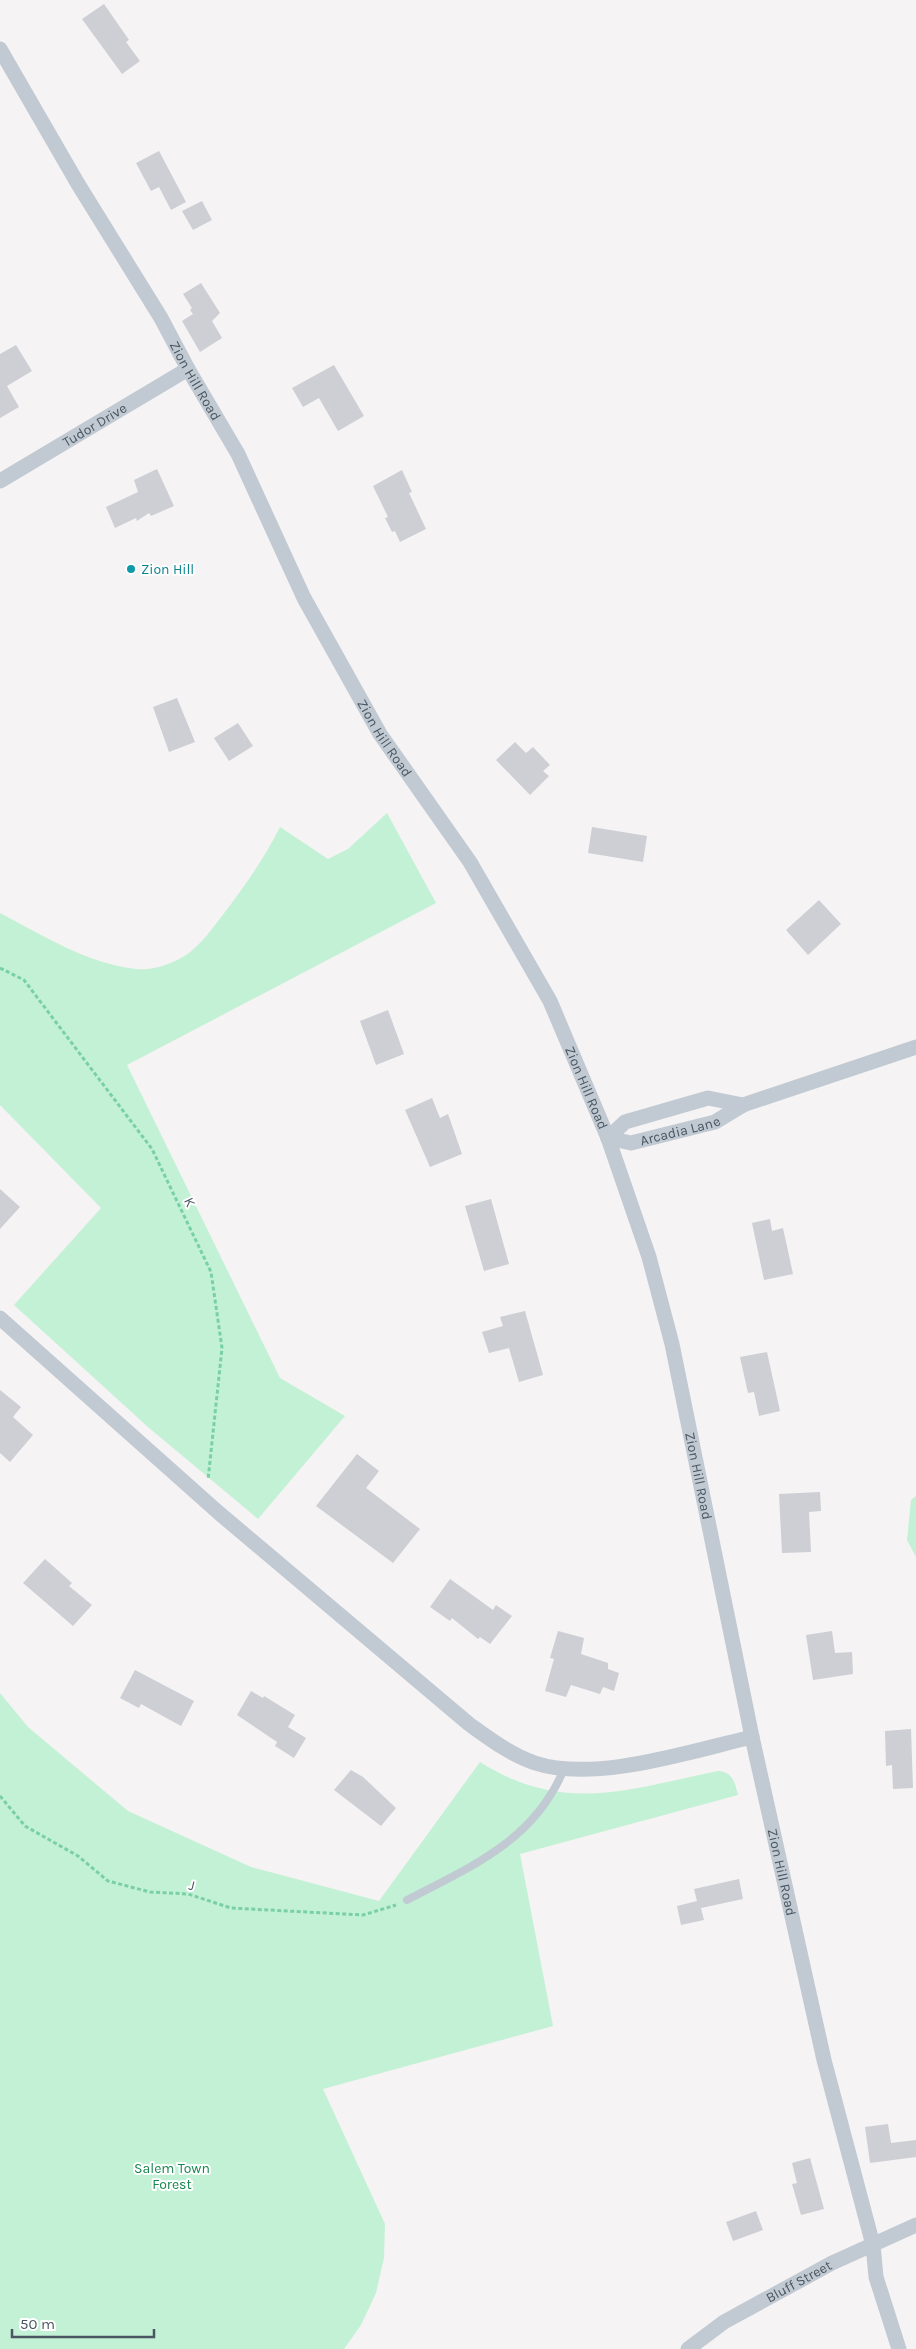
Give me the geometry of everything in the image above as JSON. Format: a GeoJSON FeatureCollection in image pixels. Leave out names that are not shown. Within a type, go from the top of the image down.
{"type":"FeatureCollection","features":[{"type":"Feature","properties":{"kind":"street","name":"Zion Hill Road"},"geometry":{"type":"LineString","coordinates":[[0,49],[78,184],[161,318],[188,370],[238,454],[304,598],[380,734],[470,862],[550,1001],[608,1138],[649,1257],[670,1335],[752,1737],[824,2060],[873,2245],[876,2277],[899,2349]]}},
{"type":"Feature","properties":{"kind":"street","name":"Tudor Drive"},"geometry":{"type":"LineString","coordinates":[[0,481],[188,370]]}},
{"type":"Feature","properties":{"kind":"street","name":"Arcadia Lane"},"geometry":{"type":"LineString","coordinates":[[608,1138],[631,1143],[715,1122],[743,1105],[916,1047]]}},
{"type":"Feature","properties":{"kind":"street","name":"Arcadia Lane"},"geometry":{"type":"LineString","coordinates":[[608,1138],[625,1122],[708,1098],[743,1105]]}},
{"type":"Feature","properties":{"kind":"street"},"geometry":{"type":"LineString","coordinates":[[0,1318],[205,1501],[469,1724],[502,1748],[532,1762],[564,1769],[589,1770],[632,1765],[752,1737]]}},
{"type":"Feature","properties":{"kind":"street","name":"Bluff Street"},"geometry":{"type":"LineString","coordinates":[[688,2349],[724,2322],[832,2263],[916,2226]]}},
{"type":"Feature","properties":{"kind":"lane"},"geometry":{"type":"LineString","coordinates":[[407,1900],[488,1857],[528,1826],[546,1805],[564,1769]]}},
{"type":"Feature","properties":{"kind":"path","name":"K"},"geometry":{"type":"LineString","coordinates":[[0,968],[24,980],[152,1149],[211,1272],[222,1348],[205,1501]]}},
{"type":"Feature","properties":{"kind":"path","name":"J"},"geometry":{"type":"LineString","coordinates":[[0,1796],[25,1826],[78,1856],[108,1881],[150,1892],[188,1894],[231,1908],[363,1915],[381,1911],[407,1900]]}},
{"type":"Feature","properties":{"kind":"green space"},"geometry":{"type":"Polygon","coordinates":[[[387,813],[436,903],[127,1065],[280,1378],[345,1416],[258,1519],[148,1427],[14,1305],[101,1208],[0,1105],[0,913],[49,939],[100,961],[136,969],[157,967],[183,957],[203,940],[246,884],[280,827],[328,859],[348,849],[387,813]]]}},
{"type":"Feature","properties":{"kind":"green space"},"geometry":{"type":"Polygon","coordinates":[[[916,1496],[916,1557],[907,1540],[911,1500],[916,1496]]]}},
{"type":"Feature","properties":{"kind":"green space","name":"Salem Town Forest"},"geometry":{"type":"Polygon","coordinates":[[[0,1693],[28,1727],[128,1811],[251,1867],[379,1901],[480,1762],[511,1778],[540,1788],[569,1793],[626,1790],[718,1771],[727,1773],[730,1776],[738,1795],[520,1854],[553,2026],[323,2089],[385,2224],[384,2258],[376,2293],[361,2325],[344,2349],[0,2349],[0,1693]]]}},
{"type":"Feature","properties":{"kind":"building"},"geometry":{"type":"Polygon","coordinates":[[[104,4],[129,40],[126,42],[140,61],[122,74],[82,19],[104,4]]]}},
{"type":"Feature","properties":{"kind":"building"},"geometry":{"type":"Polygon","coordinates":[[[159,151],[186,202],[171,210],[159,187],[151,191],[136,163],[159,151]]]}},
{"type":"Feature","properties":{"kind":"building"},"geometry":{"type":"Polygon","coordinates":[[[202,201],[212,220],[193,230],[182,211],[202,201]]]}},
{"type":"Feature","properties":{"kind":"building"},"geometry":{"type":"Polygon","coordinates":[[[201,283],[220,313],[212,321],[222,338],[200,352],[182,321],[193,314],[190,310],[192,308],[183,294],[201,283]]]}},
{"type":"Feature","properties":{"kind":"building"},"geometry":{"type":"Polygon","coordinates":[[[16,345],[32,371],[7,386],[19,407],[0,418],[0,354],[16,345]]]}},
{"type":"Feature","properties":{"kind":"building"},"geometry":{"type":"Polygon","coordinates":[[[334,365],[364,416],[338,431],[319,398],[303,407],[292,388],[334,365]]]}},
{"type":"Feature","properties":{"kind":"building"},"geometry":{"type":"Polygon","coordinates":[[[157,469],[174,506],[151,516],[149,513],[137,521],[136,518],[115,528],[106,507],[138,492],[134,480],[157,469]]]}},
{"type":"Feature","properties":{"kind":"building"},"geometry":{"type":"Polygon","coordinates":[[[402,470],[412,492],[409,493],[426,529],[400,542],[395,531],[392,532],[385,518],[388,517],[373,486],[402,470]]]}},
{"type":"Feature","properties":{"kind":"building"},"geometry":{"type":"Polygon","coordinates":[[[177,698],[195,742],[169,752],[153,707],[177,698]]]}},
{"type":"Feature","properties":{"kind":"building"},"geometry":{"type":"Polygon","coordinates":[[[238,723],[253,746],[229,761],[214,738],[238,723]]]}},
{"type":"Feature","properties":{"kind":"building"},"geometry":{"type":"Polygon","coordinates":[[[515,742],[526,753],[533,747],[550,765],[543,771],[549,776],[530,795],[496,760],[515,742]]]}},
{"type":"Feature","properties":{"kind":"building"},"geometry":{"type":"Polygon","coordinates":[[[592,827],[647,836],[643,862],[588,853],[592,827]]]}},
{"type":"Feature","properties":{"kind":"building"},"geometry":{"type":"Polygon","coordinates":[[[819,900],[841,924],[808,955],[786,930],[819,900]]]}},
{"type":"Feature","properties":{"kind":"building"},"geometry":{"type":"Polygon","coordinates":[[[388,1010],[404,1054],[376,1065],[360,1021],[388,1010]]]}},
{"type":"Feature","properties":{"kind":"building"},"geometry":{"type":"Polygon","coordinates":[[[432,1098],[440,1118],[448,1114],[462,1154],[430,1167],[405,1110],[432,1098]]]}},
{"type":"Feature","properties":{"kind":"building"},"geometry":{"type":"Polygon","coordinates":[[[0,1189],[20,1207],[0,1229],[0,1189]]]}},
{"type":"Feature","properties":{"kind":"building"},"geometry":{"type":"Polygon","coordinates":[[[491,1199],[509,1264],[484,1271],[465,1206],[491,1199]]]}},
{"type":"Feature","properties":{"kind":"building"},"geometry":{"type":"Polygon","coordinates":[[[770,1219],[772,1231],[783,1228],[793,1274],[764,1280],[752,1223],[770,1219]]]}},
{"type":"Feature","properties":{"kind":"building"},"geometry":{"type":"Polygon","coordinates":[[[525,1311],[543,1375],[519,1382],[509,1348],[489,1353],[482,1332],[503,1326],[500,1317],[525,1311]]]}},
{"type":"Feature","properties":{"kind":"building"},"geometry":{"type":"Polygon","coordinates":[[[767,1352],[780,1411],[759,1416],[754,1392],[748,1393],[740,1357],[767,1352]]]}},
{"type":"Feature","properties":{"kind":"building"},"geometry":{"type":"Polygon","coordinates":[[[0,1390],[21,1407],[13,1417],[33,1435],[10,1462],[0,1453],[0,1390]]]}},
{"type":"Feature","properties":{"kind":"building"},"geometry":{"type":"Polygon","coordinates":[[[357,1454],[379,1471],[366,1488],[420,1529],[393,1563],[316,1506],[357,1454]]]}},
{"type":"Feature","properties":{"kind":"building"},"geometry":{"type":"Polygon","coordinates":[[[820,1492],[821,1511],[809,1512],[811,1552],[782,1553],[779,1494],[820,1492]]]}},
{"type":"Feature","properties":{"kind":"building"},"geometry":{"type":"Polygon","coordinates":[[[45,1559],[72,1583],[69,1586],[92,1605],[73,1626],[23,1583],[45,1559]]]}},
{"type":"Feature","properties":{"kind":"building"},"geometry":{"type":"Polygon","coordinates":[[[450,1579],[493,1610],[496,1605],[512,1616],[490,1644],[480,1637],[478,1639],[452,1618],[450,1621],[430,1607],[450,1579]]]}},
{"type":"Feature","properties":{"kind":"building"},"geometry":{"type":"Polygon","coordinates":[[[558,1631],[584,1638],[581,1654],[608,1663],[608,1669],[619,1673],[614,1691],[603,1687],[600,1694],[571,1685],[566,1697],[545,1691],[554,1659],[550,1658],[558,1631]]]}},
{"type":"Feature","properties":{"kind":"building"},"geometry":{"type":"Polygon","coordinates":[[[832,1631],[835,1653],[852,1652],[853,1674],[813,1680],[806,1635],[832,1631]]]}},
{"type":"Feature","properties":{"kind":"building"},"geometry":{"type":"Polygon","coordinates":[[[135,1670],[194,1701],[181,1726],[141,1704],[139,1708],[120,1698],[135,1670]]]}},
{"type":"Feature","properties":{"kind":"building"},"geometry":{"type":"Polygon","coordinates":[[[251,1691],[263,1698],[264,1696],[295,1715],[288,1727],[306,1738],[294,1758],[275,1746],[277,1742],[237,1715],[251,1691]]]}},
{"type":"Feature","properties":{"kind":"building"},"geometry":{"type":"Polygon","coordinates":[[[911,1729],[913,1788],[893,1789],[892,1765],[886,1766],[885,1731],[911,1729]]]}},
{"type":"Feature","properties":{"kind":"building"},"geometry":{"type":"Polygon","coordinates":[[[351,1770],[363,1777],[396,1808],[381,1826],[334,1790],[351,1770]]]}},
{"type":"Feature","properties":{"kind":"building"},"geometry":{"type":"Polygon","coordinates":[[[739,1879],[743,1899],[701,1908],[704,1920],[681,1925],[677,1906],[697,1901],[694,1889],[739,1879]]]}},
{"type":"Feature","properties":{"kind":"building"},"geometry":{"type":"Polygon","coordinates":[[[888,2124],[891,2143],[916,2140],[916,2157],[870,2163],[865,2127],[888,2124]]]}},
{"type":"Feature","properties":{"kind":"building"},"geometry":{"type":"Polygon","coordinates":[[[810,2158],[824,2209],[801,2215],[792,2184],[797,2183],[792,2163],[810,2158]]]}},
{"type":"Feature","properties":{"kind":"building"},"geometry":{"type":"Polygon","coordinates":[[[756,2211],[763,2230],[733,2241],[726,2222],[756,2211]]]}},
{"type":"Feature","properties":{"kind":"place","name":"Zion Hill"},"geometry":{"type":"Point","coordinates":[131,569]}}]}
